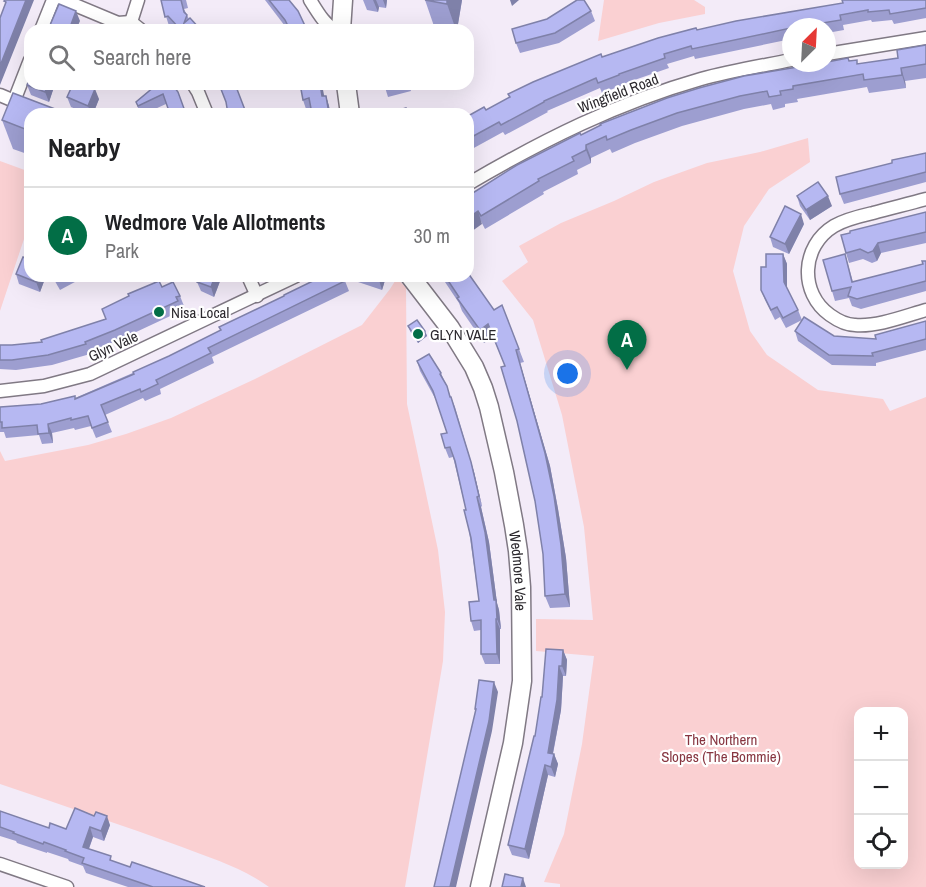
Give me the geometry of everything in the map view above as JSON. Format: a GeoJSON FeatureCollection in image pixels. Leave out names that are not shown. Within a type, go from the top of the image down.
{"type":"FeatureCollection","features":[{"type":"Feature","properties":{"kind":"street"},"geometry":{"type":"LineString","coordinates":[[43,24],[53,0]]}},
{"type":"Feature","properties":{"kind":"street"},"geometry":{"type":"LineString","coordinates":[[63,0],[118,22],[135,22],[138,0]]}},
{"type":"Feature","properties":{"kind":"street"},"geometry":{"type":"LineString","coordinates":[[310,0],[327,24]]}},
{"type":"Feature","properties":{"kind":"street"},"geometry":{"type":"LineString","coordinates":[[341,24],[343,0]]}},
{"type":"Feature","properties":{"kind":"street"},"geometry":{"type":"LineString","coordinates":[[836,53],[926,38]]}},
{"type":"Feature","properties":{"kind":"street","name":"Wingfield Road"},"geometry":{"type":"LineString","coordinates":[[474,181],[526,151],[586,121],[631,102],[702,79],[782,62]]}},
{"type":"Feature","properties":{"kind":"street"},"geometry":{"type":"LineString","coordinates":[[14,101],[24,75]]}},
{"type":"Feature","properties":{"kind":"street"},"geometry":{"type":"LineString","coordinates":[[197,90],[205,108]]}},
{"type":"Feature","properties":{"kind":"street"},"geometry":{"type":"LineString","coordinates":[[347,90],[349,108]]}},
{"type":"Feature","properties":{"kind":"street"},"geometry":{"type":"LineString","coordinates":[[0,95],[31,108]]}},
{"type":"Feature","properties":{"kind":"street"},"geometry":{"type":"LineString","coordinates":[[926,199],[849,219],[833,227],[820,239],[808,264],[810,286],[815,300],[837,320],[853,326],[872,324],[926,310]]}},
{"type":"Feature","properties":{"kind":"street"},"geometry":{"type":"LineString","coordinates":[[251,282],[257,296]]}},
{"type":"Feature","properties":{"kind":"street","name":"Glyn Vale"},"geometry":{"type":"LineString","coordinates":[[0,391],[44,386],[90,374],[285,282]]}},
{"type":"Feature","properties":{"kind":"street","name":"Wedmore Vale"},"geometry":{"type":"LineString","coordinates":[[415,282],[450,328],[474,367],[483,388],[504,472],[518,551],[521,587],[522,681],[513,743],[480,887]]}},
{"type":"Feature","properties":{"kind":"street"},"geometry":{"type":"LineString","coordinates":[[0,864],[67,887]]}},
{"type":"Feature","properties":{"kind":"green space"},"geometry":{"type":"Polygon","coordinates":[[[604,0],[694,0],[705,7],[705,14],[659,23],[598,41],[604,0]]]}},
{"type":"Feature","properties":{"kind":"green space","name":"The Northern Slopes (The Bommie)"},"geometry":{"type":"Polygon","coordinates":[[[808,138],[810,162],[769,189],[744,226],[733,271],[750,331],[767,355],[818,390],[883,399],[890,411],[926,397],[926,887],[560,887],[560,884],[544,882],[564,834],[582,744],[594,656],[536,651],[536,619],[593,620],[584,527],[562,415],[533,320],[502,281],[528,262],[519,246],[561,223],[654,182],[707,163],[760,152],[808,138]]]}},
{"type":"Feature","properties":{"kind":"green space"},"geometry":{"type":"Polygon","coordinates":[[[0,161],[24,170],[24,239],[0,311],[0,161]]]}},
{"type":"Feature","properties":{"kind":"green space"},"geometry":{"type":"Polygon","coordinates":[[[394,282],[401,282],[406,288],[407,404],[438,550],[445,612],[443,661],[405,887],[269,887],[249,874],[215,859],[0,784],[0,451],[5,461],[88,445],[171,418],[362,325],[394,282]]]}},
{"type":"Feature","properties":{"kind":"building"},"geometry":{"type":"Polygon","coordinates":[[[5,0],[26,0],[0,66],[0,18],[5,0]]]}},
{"type":"Feature","properties":{"kind":"building"},"geometry":{"type":"Polygon","coordinates":[[[161,0],[181,0],[187,15],[184,23],[190,18],[196,24],[175,24],[168,16],[165,17],[161,0]]]}},
{"type":"Feature","properties":{"kind":"building"},"geometry":{"type":"Polygon","coordinates":[[[269,0],[289,0],[304,24],[287,24],[269,0]]]}},
{"type":"Feature","properties":{"kind":"building"},"geometry":{"type":"Polygon","coordinates":[[[425,0],[447,0],[447,4],[425,0]]]}},
{"type":"Feature","properties":{"kind":"building"},"geometry":{"type":"Polygon","coordinates":[[[577,0],[584,0],[591,11],[555,33],[516,43],[512,29],[547,19],[577,0]]]}},
{"type":"Feature","properties":{"kind":"building"},"geometry":{"type":"Polygon","coordinates":[[[842,0],[926,0],[926,8],[890,14],[889,10],[868,12],[868,10],[840,15],[841,20],[836,21],[836,18],[782,18],[782,30],[692,49],[691,46],[664,54],[665,58],[598,83],[596,78],[544,101],[501,125],[499,122],[474,136],[474,113],[484,107],[486,110],[510,97],[508,94],[533,82],[601,54],[602,57],[696,28],[697,30],[843,3],[842,0]]]}},
{"type":"Feature","properties":{"kind":"building"},"geometry":{"type":"Polygon","coordinates":[[[59,4],[76,11],[71,24],[51,24],[59,4]]]}},
{"type":"Feature","properties":{"kind":"building"},"geometry":{"type":"Polygon","coordinates":[[[926,45],[926,64],[901,68],[902,75],[864,80],[863,74],[793,86],[793,89],[780,91],[781,95],[769,97],[767,91],[740,96],[677,113],[607,140],[606,136],[586,145],[586,150],[572,157],[574,161],[538,179],[539,181],[481,216],[478,211],[474,214],[474,192],[517,165],[600,124],[667,98],[744,76],[782,70],[782,72],[836,72],[836,60],[848,58],[849,61],[857,60],[857,64],[898,58],[897,50],[926,45]]]}},
{"type":"Feature","properties":{"kind":"building"},"geometry":{"type":"Polygon","coordinates":[[[70,90],[95,90],[88,106],[67,97],[70,90]]]}},
{"type":"Feature","properties":{"kind":"building"},"geometry":{"type":"Polygon","coordinates":[[[150,90],[176,90],[184,108],[168,108],[163,94],[138,106],[136,102],[150,90]]]}},
{"type":"Feature","properties":{"kind":"building"},"geometry":{"type":"Polygon","coordinates":[[[221,90],[237,90],[244,108],[227,108],[221,90]]]}},
{"type":"Feature","properties":{"kind":"building"},"geometry":{"type":"Polygon","coordinates":[[[301,90],[321,90],[322,96],[326,96],[328,108],[311,108],[309,98],[303,100],[301,90]]]}},
{"type":"Feature","properties":{"kind":"building"},"geometry":{"type":"Polygon","coordinates":[[[13,93],[52,108],[24,108],[24,129],[2,120],[13,93]]]}},
{"type":"Feature","properties":{"kind":"building"},"geometry":{"type":"Polygon","coordinates":[[[926,153],[926,172],[840,194],[836,177],[892,163],[892,160],[926,153]]]}},
{"type":"Feature","properties":{"kind":"building"},"geometry":{"type":"Polygon","coordinates":[[[818,182],[828,196],[806,210],[797,196],[818,182]]]}},
{"type":"Feature","properties":{"kind":"building"},"geometry":{"type":"Polygon","coordinates":[[[785,206],[801,214],[785,244],[770,237],[785,206]]]}},
{"type":"Feature","properties":{"kind":"building"},"geometry":{"type":"Polygon","coordinates":[[[926,212],[926,232],[878,243],[873,251],[868,253],[860,249],[846,253],[841,235],[926,212]]]}},
{"type":"Feature","properties":{"kind":"building"},"geometry":{"type":"Polygon","coordinates":[[[766,254],[783,254],[784,282],[798,310],[783,318],[777,307],[771,310],[761,290],[761,267],[766,267],[766,254]]]}},
{"type":"Feature","properties":{"kind":"building"},"geometry":{"type":"Polygon","coordinates":[[[845,254],[852,282],[923,264],[922,261],[926,261],[926,281],[857,299],[848,296],[851,287],[832,291],[823,260],[845,254]]]}},
{"type":"Feature","properties":{"kind":"building"},"geometry":{"type":"Polygon","coordinates":[[[23,257],[24,257],[24,277],[16,274],[23,257]]]}},
{"type":"Feature","properties":{"kind":"building"},"geometry":{"type":"Polygon","coordinates":[[[157,282],[160,282],[162,287],[173,282],[180,296],[176,297],[178,301],[85,342],[86,344],[48,355],[0,360],[0,345],[42,342],[41,340],[106,319],[102,309],[129,296],[128,294],[157,282]]]}},
{"type":"Feature","properties":{"kind":"building"},"geometry":{"type":"Polygon","coordinates":[[[197,282],[213,282],[211,287],[197,282]]]}},
{"type":"Feature","properties":{"kind":"building"},"geometry":{"type":"Polygon","coordinates":[[[311,282],[343,282],[208,348],[211,353],[156,380],[158,384],[101,405],[108,422],[92,428],[88,416],[71,420],[71,418],[48,424],[49,433],[38,434],[37,425],[2,428],[0,407],[41,404],[75,396],[75,399],[134,374],[133,372],[221,330],[219,327],[311,282]]]}},
{"type":"Feature","properties":{"kind":"building"},"geometry":{"type":"Polygon","coordinates":[[[449,282],[474,282],[494,310],[502,305],[519,349],[516,350],[545,453],[554,496],[565,594],[545,596],[543,554],[535,501],[517,421],[501,367],[505,366],[488,324],[480,330],[457,298],[459,297],[449,282]]]}},
{"type":"Feature","properties":{"kind":"building"},"geometry":{"type":"Polygon","coordinates":[[[804,317],[834,336],[876,339],[875,335],[926,321],[926,339],[872,353],[873,356],[829,355],[795,331],[804,317]]]}},
{"type":"Feature","properties":{"kind":"building"},"geometry":{"type":"Polygon","coordinates":[[[417,320],[425,331],[416,338],[408,326],[417,320]]]}},
{"type":"Feature","properties":{"kind":"building"},"geometry":{"type":"Polygon","coordinates":[[[429,354],[441,373],[451,397],[479,496],[477,497],[485,532],[494,600],[496,600],[497,654],[481,654],[481,620],[471,621],[469,602],[479,601],[471,538],[464,510],[466,510],[455,461],[450,447],[445,448],[441,434],[447,433],[433,391],[417,361],[429,354]]]}},
{"type":"Feature","properties":{"kind":"building"},"geometry":{"type":"Polygon","coordinates":[[[546,649],[563,650],[548,753],[554,754],[551,767],[545,765],[525,849],[508,845],[535,736],[542,697],[546,649]]]}},
{"type":"Feature","properties":{"kind":"building"},"geometry":{"type":"Polygon","coordinates":[[[479,680],[494,682],[489,721],[450,887],[434,887],[476,709],[479,680]]]}},
{"type":"Feature","properties":{"kind":"building"},"geometry":{"type":"Polygon","coordinates":[[[75,808],[94,816],[96,812],[107,816],[101,831],[90,827],[83,847],[111,856],[110,860],[130,867],[132,862],[205,887],[153,887],[82,863],[84,858],[66,850],[44,842],[43,844],[0,827],[0,811],[49,828],[50,823],[66,829],[75,808]]]}},
{"type":"Feature","properties":{"kind":"building"},"geometry":{"type":"Polygon","coordinates":[[[505,874],[523,878],[521,887],[502,887],[505,874]]]}},
{"type":"Feature","properties":{"kind":"place","name":"Nisa Local"},"geometry":{"type":"Point","coordinates":[159,312]}},
{"type":"Feature","properties":{"kind":"place","name":"GLYN VALE"},"geometry":{"type":"Point","coordinates":[418,334]}},
{"type":"Feature","properties":{"kind":"place","name":"Wedmore Vale Allotments"},"geometry":{"type":"Point","coordinates":[627,370]}}]}
